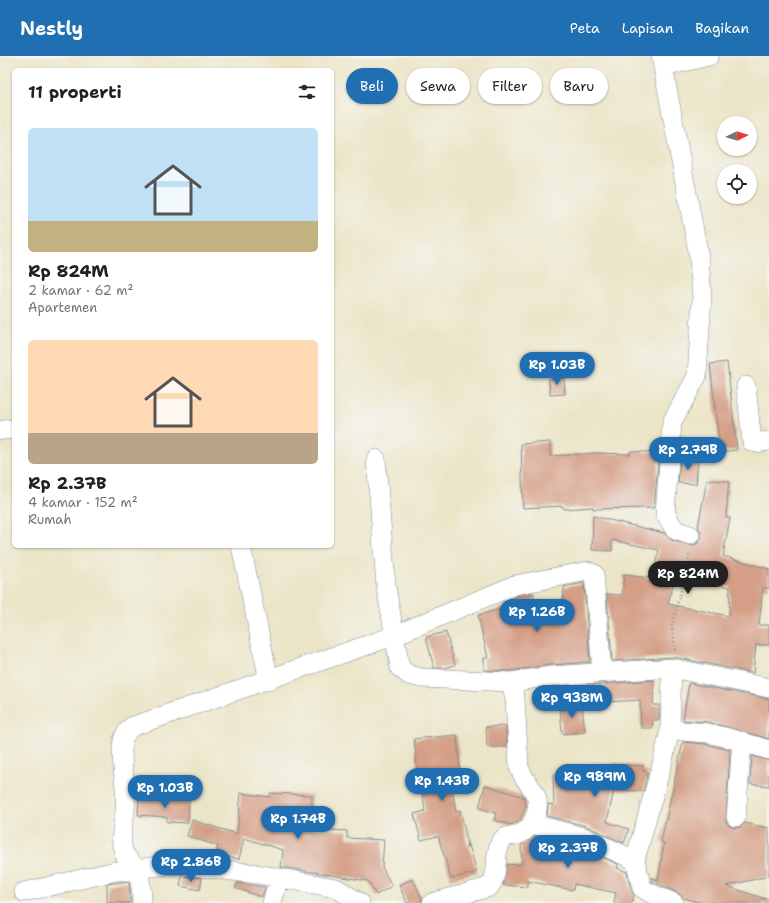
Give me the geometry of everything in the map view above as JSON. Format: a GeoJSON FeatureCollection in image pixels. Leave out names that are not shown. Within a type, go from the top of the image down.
{"type":"FeatureCollection","features":[{"type":"Feature","properties":{"kind":"street"},"geometry":{"type":"LineString","coordinates":[[690,535],[675,530],[665,512],[672,422],[697,376],[702,298],[699,257],[662,61],[709,56]]}},
{"type":"Feature","properties":{"kind":"street"},"geometry":{"type":"LineString","coordinates":[[746,386],[752,442],[756,443],[769,441]]}},
{"type":"Feature","properties":{"kind":"street"},"geometry":{"type":"LineString","coordinates":[[376,459],[386,586],[393,636],[400,668],[408,675],[421,678],[511,682],[551,676],[675,668],[769,688]]}},
{"type":"Feature","properties":{"kind":"street"},"geometry":{"type":"LineString","coordinates":[[241,548],[270,681]]}},
{"type":"Feature","properties":{"kind":"street"},"geometry":{"type":"LineString","coordinates":[[142,903],[142,890],[135,868],[126,859],[122,843],[126,788],[122,754],[123,738],[131,727],[270,681],[393,636],[515,585],[588,571],[594,574],[602,672]]}},
{"type":"Feature","properties":{"kind":"street"},"geometry":{"type":"LineString","coordinates":[[674,903],[650,893],[639,895],[635,860],[670,730],[675,668]]}},
{"type":"Feature","properties":{"kind":"street"},"geometry":{"type":"LineString","coordinates":[[436,902],[489,887],[495,879],[499,847],[504,837],[520,834],[533,824],[539,804],[536,795],[522,776],[519,767],[515,699],[511,682]]}},
{"type":"Feature","properties":{"kind":"street"},"geometry":{"type":"LineString","coordinates":[[670,730],[708,733],[742,741],[769,750]]}},
{"type":"Feature","properties":{"kind":"street"},"geometry":{"type":"LineString","coordinates":[[736,817],[742,741]]}},
{"type":"Feature","properties":{"kind":"street"},"geometry":{"type":"LineString","coordinates":[[533,824],[583,837],[635,860]]}},
{"type":"Feature","properties":{"kind":"street"},"geometry":{"type":"LineString","coordinates":[[24,892],[60,882],[135,868],[177,864],[279,878],[336,888],[360,903]]}},
{"type":"Feature","properties":{"kind":"street"},"geometry":{"type":"LineString","coordinates":[[272,903],[279,878]]}},
{"type":"Feature","properties":{"kind":"path"},"geometry":{"type":"LineString","coordinates":[[675,668],[672,626],[693,541],[690,535]]}},
{"type":"Feature","properties":{"kind":"building"},"geometry":{"type":"Polygon","coordinates":[[[727,362],[737,450],[720,452],[710,364],[727,362]]]}},
{"type":"Feature","properties":{"kind":"building"},"geometry":{"type":"Polygon","coordinates":[[[564,378],[565,394],[550,395],[549,379],[564,378]]]}},
{"type":"Feature","properties":{"kind":"building"},"geometry":{"type":"Polygon","coordinates":[[[550,442],[550,456],[595,453],[630,454],[631,451],[659,453],[654,508],[593,509],[593,507],[564,509],[563,506],[523,508],[521,444],[550,442]]]}},
{"type":"Feature","properties":{"kind":"building"},"geometry":{"type":"Polygon","coordinates":[[[680,458],[698,459],[696,484],[678,483],[680,458]]]}},
{"type":"Feature","properties":{"kind":"building"},"geometry":{"type":"Polygon","coordinates":[[[707,480],[729,481],[726,517],[730,518],[723,556],[769,569],[769,589],[763,587],[759,625],[769,625],[769,645],[756,645],[753,673],[674,657],[612,661],[607,594],[622,595],[624,575],[652,578],[659,550],[612,540],[612,551],[592,550],[593,516],[664,533],[672,540],[693,546],[698,543],[701,538],[701,532],[698,527],[707,480]],[[675,577],[668,604],[729,616],[730,587],[675,577]]]}},
{"type":"Feature","properties":{"kind":"building"},"geometry":{"type":"Polygon","coordinates":[[[584,583],[590,662],[549,665],[510,671],[484,670],[484,658],[488,658],[478,615],[514,606],[514,597],[534,593],[534,602],[563,600],[564,587],[584,583]]]}},
{"type":"Feature","properties":{"kind":"building"},"geometry":{"type":"Polygon","coordinates":[[[446,632],[455,665],[445,668],[434,668],[426,637],[446,632]]]}},
{"type":"Feature","properties":{"kind":"building"},"geometry":{"type":"Polygon","coordinates":[[[654,680],[653,705],[659,705],[659,720],[653,720],[652,728],[641,728],[640,700],[589,703],[588,685],[654,680]]]}},
{"type":"Feature","properties":{"kind":"building"},"geometry":{"type":"Polygon","coordinates":[[[689,683],[769,699],[769,739],[709,722],[683,720],[689,683]]]}},
{"type":"Feature","properties":{"kind":"building"},"geometry":{"type":"Polygon","coordinates":[[[582,704],[585,732],[562,734],[560,706],[582,704]]]}},
{"type":"Feature","properties":{"kind":"building"},"geometry":{"type":"Polygon","coordinates":[[[506,726],[507,747],[487,747],[486,727],[506,726]]]}},
{"type":"Feature","properties":{"kind":"building"},"geometry":{"type":"Polygon","coordinates":[[[457,735],[460,772],[450,773],[456,812],[460,810],[467,848],[468,842],[477,872],[451,879],[438,836],[421,840],[414,814],[425,811],[420,775],[418,775],[414,739],[457,735]]]}},
{"type":"Feature","properties":{"kind":"building"},"geometry":{"type":"Polygon","coordinates":[[[683,742],[705,744],[730,750],[726,821],[729,826],[735,828],[740,827],[745,823],[769,828],[769,876],[726,886],[769,900],[769,903],[701,903],[684,898],[678,893],[652,881],[651,878],[658,880],[664,843],[661,842],[683,742]]]}},
{"type":"Feature","properties":{"kind":"building"},"geometry":{"type":"Polygon","coordinates":[[[752,756],[769,761],[769,786],[750,784],[752,756]]]}},
{"type":"Feature","properties":{"kind":"building"},"geometry":{"type":"Polygon","coordinates":[[[612,764],[643,766],[643,771],[648,772],[643,791],[614,790],[607,822],[629,829],[624,843],[586,826],[547,816],[548,804],[554,805],[553,775],[612,774],[612,764]]]}},
{"type":"Feature","properties":{"kind":"building"},"geometry":{"type":"Polygon","coordinates":[[[485,785],[524,797],[526,806],[520,821],[511,825],[494,820],[496,813],[479,808],[485,785]]]}},
{"type":"Feature","properties":{"kind":"building"},"geometry":{"type":"Polygon","coordinates":[[[241,793],[270,797],[270,793],[312,795],[311,829],[347,831],[347,838],[384,840],[382,867],[392,886],[376,895],[368,881],[281,867],[283,850],[244,838],[239,859],[216,854],[218,846],[187,836],[192,820],[237,834],[241,793]]]}},
{"type":"Feature","properties":{"kind":"building"},"geometry":{"type":"Polygon","coordinates":[[[139,796],[189,800],[188,823],[167,822],[167,817],[138,815],[139,796]]]}},
{"type":"Feature","properties":{"kind":"building"},"geometry":{"type":"Polygon","coordinates":[[[536,836],[579,847],[618,864],[617,868],[627,872],[631,891],[634,895],[632,903],[614,903],[616,893],[574,884],[573,890],[528,881],[528,887],[503,885],[507,864],[522,865],[521,845],[536,836]]]}},
{"type":"Feature","properties":{"kind":"building"},"geometry":{"type":"Polygon","coordinates":[[[182,876],[202,878],[200,890],[180,886],[182,876]]]}},
{"type":"Feature","properties":{"kind":"building"},"geometry":{"type":"Polygon","coordinates":[[[413,879],[422,899],[421,903],[407,903],[399,885],[413,879]]]}},
{"type":"Feature","properties":{"kind":"building"},"geometry":{"type":"Polygon","coordinates":[[[129,881],[131,903],[107,903],[107,884],[129,881]]]}},
{"type":"Feature","properties":{"kind":"building"},"geometry":{"type":"Polygon","coordinates":[[[237,883],[265,887],[262,897],[235,888],[237,883]]]}}]}
